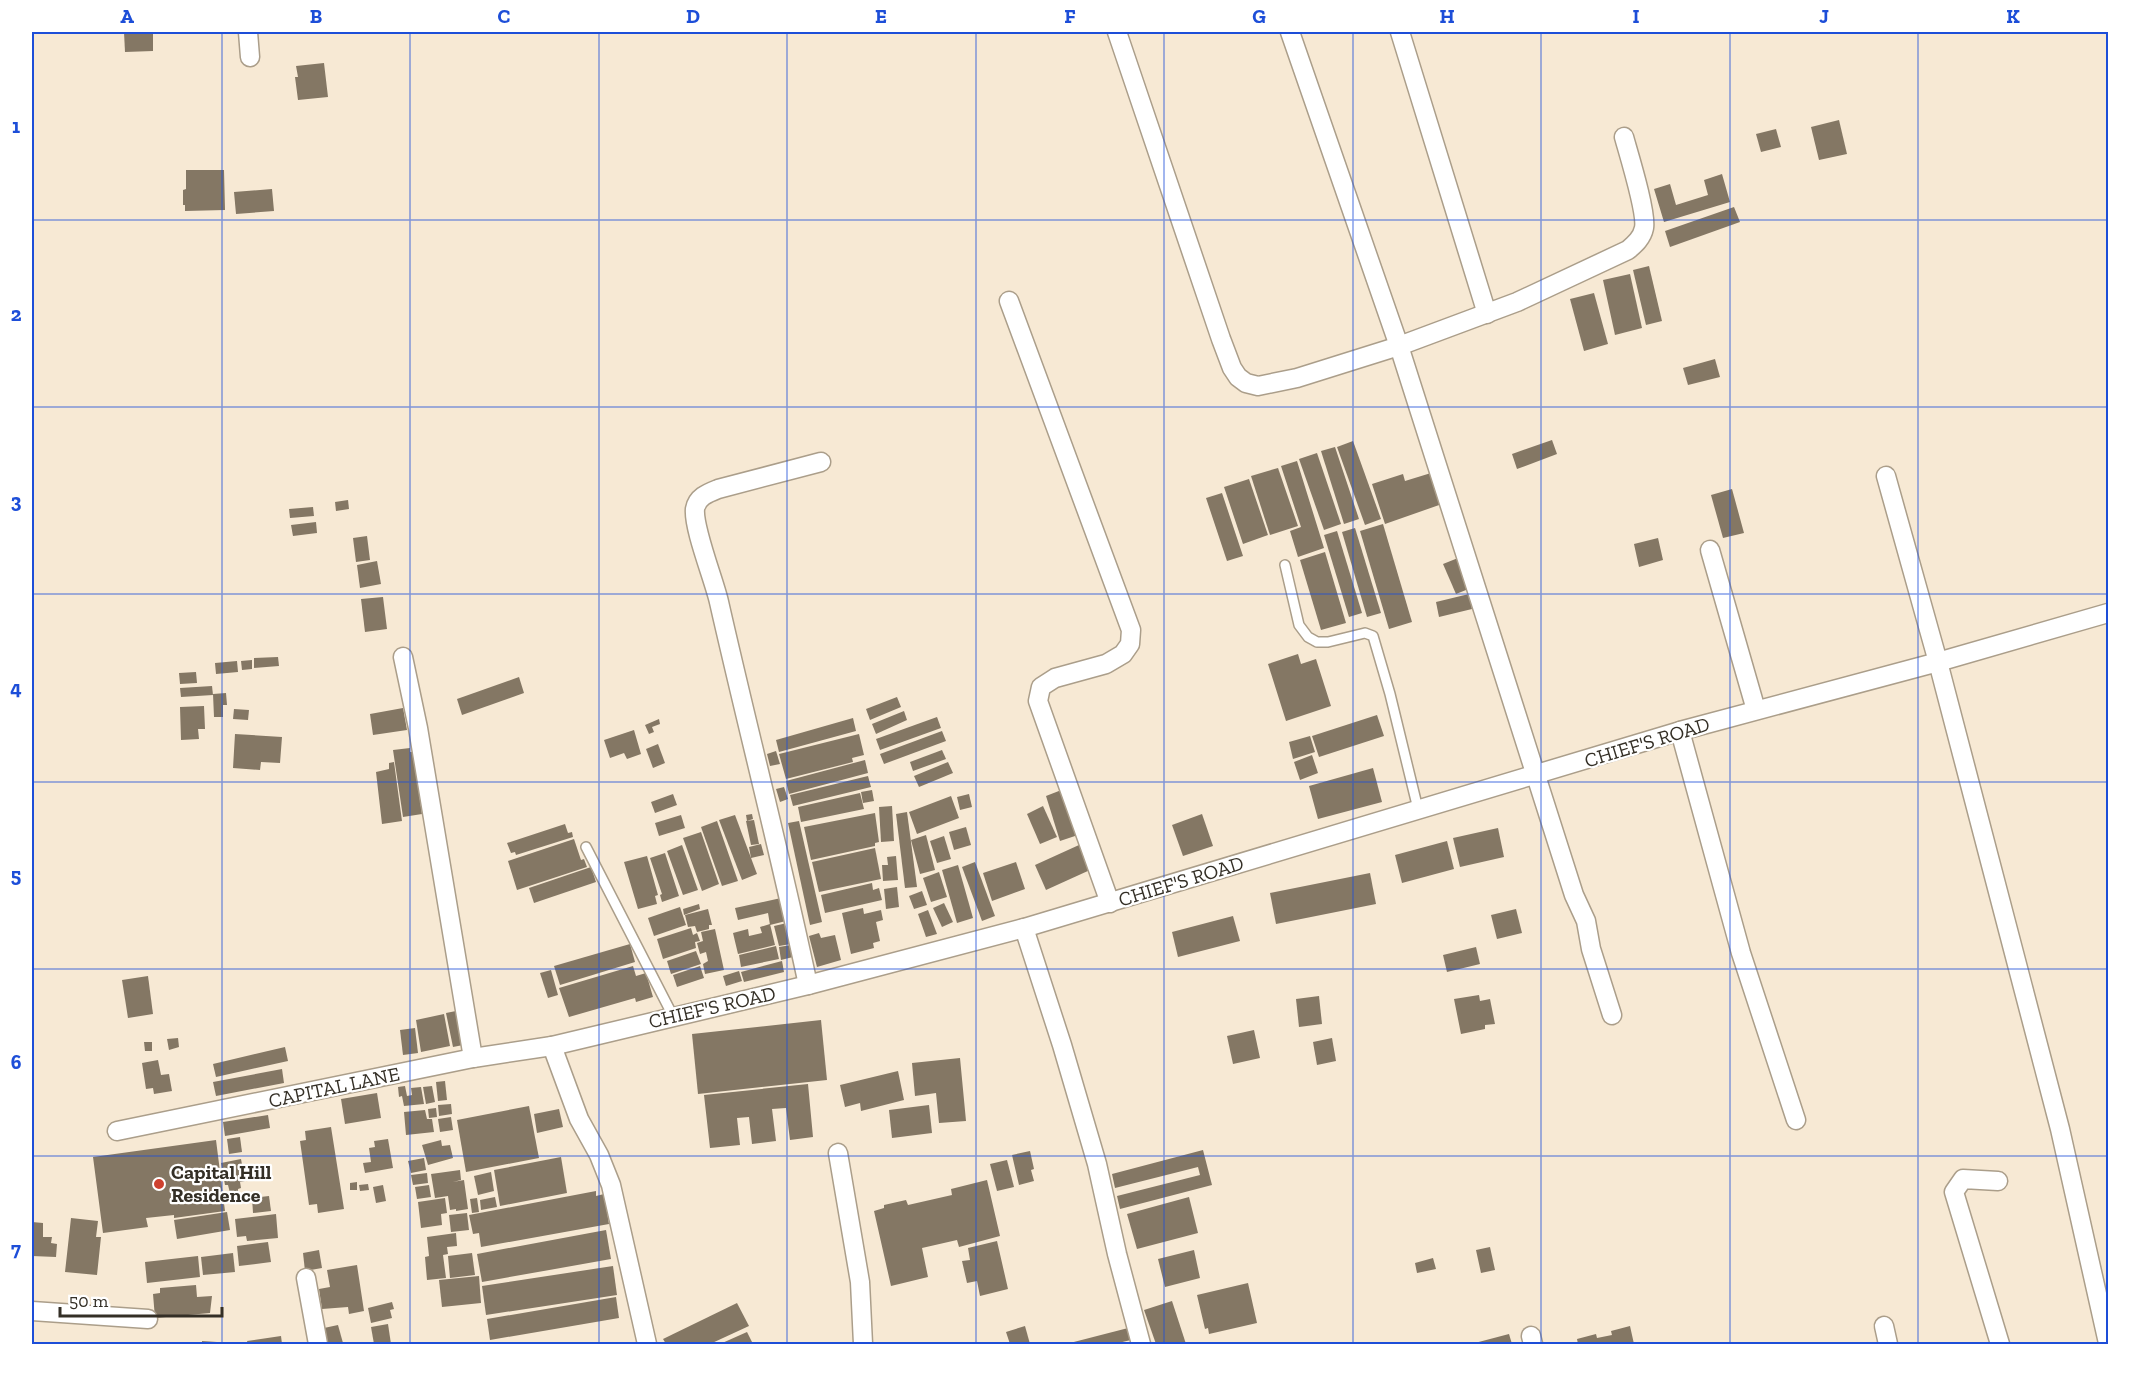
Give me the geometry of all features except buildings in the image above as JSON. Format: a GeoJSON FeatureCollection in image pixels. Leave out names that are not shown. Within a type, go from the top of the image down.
{"type":"FeatureCollection","features":[{"type":"Feature","properties":{"kind":"street"},"geometry":{"type":"LineString","coordinates":[[248,32],[250,57]]}},
{"type":"Feature","properties":{"kind":"street"},"geometry":{"type":"LineString","coordinates":[[1117,32],[1232,368],[1246,383],[1258,386],[1297,378],[1399,346],[1487,314],[1628,250],[1640,239],[1645,227],[1624,137]]}},
{"type":"Feature","properties":{"kind":"street"},"geometry":{"type":"LineString","coordinates":[[1290,32],[1399,346],[1574,895],[1586,921],[1591,950],[1612,1016]]}},
{"type":"Feature","properties":{"kind":"street"},"geometry":{"type":"LineString","coordinates":[[1400,32],[1487,314]]}},
{"type":"Feature","properties":{"kind":"street"},"geometry":{"type":"LineString","coordinates":[[1009,301],[1131,630],[1130,644],[1123,654],[1106,664],[1055,678],[1041,687],[1038,701],[1110,903]]}},
{"type":"Feature","properties":{"kind":"street"},"geometry":{"type":"LineString","coordinates":[[808,985],[783,867],[717,597],[696,522],[695,508],[706,494],[718,489],[821,462]]}},
{"type":"Feature","properties":{"kind":"street"},"geometry":{"type":"LineString","coordinates":[[1886,476],[1938,662],[2060,1129],[2109,1343]]}},
{"type":"Feature","properties":{"kind":"street"},"geometry":{"type":"LineString","coordinates":[[1710,549],[1756,710]]}},
{"type":"Feature","properties":{"kind":"street","name":"CHIEF'S ROAD"},"geometry":{"type":"LineString","coordinates":[[552,1046],[808,985],[1024,928],[1680,731],[1938,662],[2109,613]]}},
{"type":"Feature","properties":{"kind":"street"},"geometry":{"type":"LineString","coordinates":[[403,657],[418,728],[473,1058]]}},
{"type":"Feature","properties":{"kind":"street"},"geometry":{"type":"LineString","coordinates":[[1680,731],[1741,952],[1796,1120]]}},
{"type":"Feature","properties":{"kind":"street"},"geometry":{"type":"LineString","coordinates":[[1024,928],[1062,1044],[1097,1164],[1117,1254],[1141,1344]]}},
{"type":"Feature","properties":{"kind":"street"},"geometry":{"type":"LineString","coordinates":[[552,1046],[579,1119],[599,1155],[611,1185],[647,1344]]}},
{"type":"Feature","properties":{"kind":"street","name":"CAPITAL LANE"},"geometry":{"type":"LineString","coordinates":[[117,1131],[473,1058],[552,1046]]}},
{"type":"Feature","properties":{"kind":"street"},"geometry":{"type":"LineString","coordinates":[[838,1153],[860,1282],[863,1344]]}},
{"type":"Feature","properties":{"kind":"street"},"geometry":{"type":"LineString","coordinates":[[1998,1181],[1963,1179],[1954,1192],[2000,1344]]}},
{"type":"Feature","properties":{"kind":"street"},"geometry":{"type":"LineString","coordinates":[[306,1278],[318,1344]]}},
{"type":"Feature","properties":{"kind":"street"},"geometry":{"type":"LineString","coordinates":[[32,1311],[148,1318]]}},
{"type":"Feature","properties":{"kind":"street"},"geometry":{"type":"LineString","coordinates":[[1884,1326],[1888,1344]]}},
{"type":"Feature","properties":{"kind":"lane"},"geometry":{"type":"LineString","coordinates":[[1285,565],[1299,625],[1308,637],[1317,642],[1328,642],[1365,633],[1373,636],[1418,809]]}},
{"type":"Feature","properties":{"kind":"lane"},"geometry":{"type":"LineString","coordinates":[[586,847],[673,1016]]}},
{"type":"Feature","properties":{"kind":"place","name":"Capital Hill Residence"},"geometry":{"type":"Point","coordinates":[159,1184]}}]}
